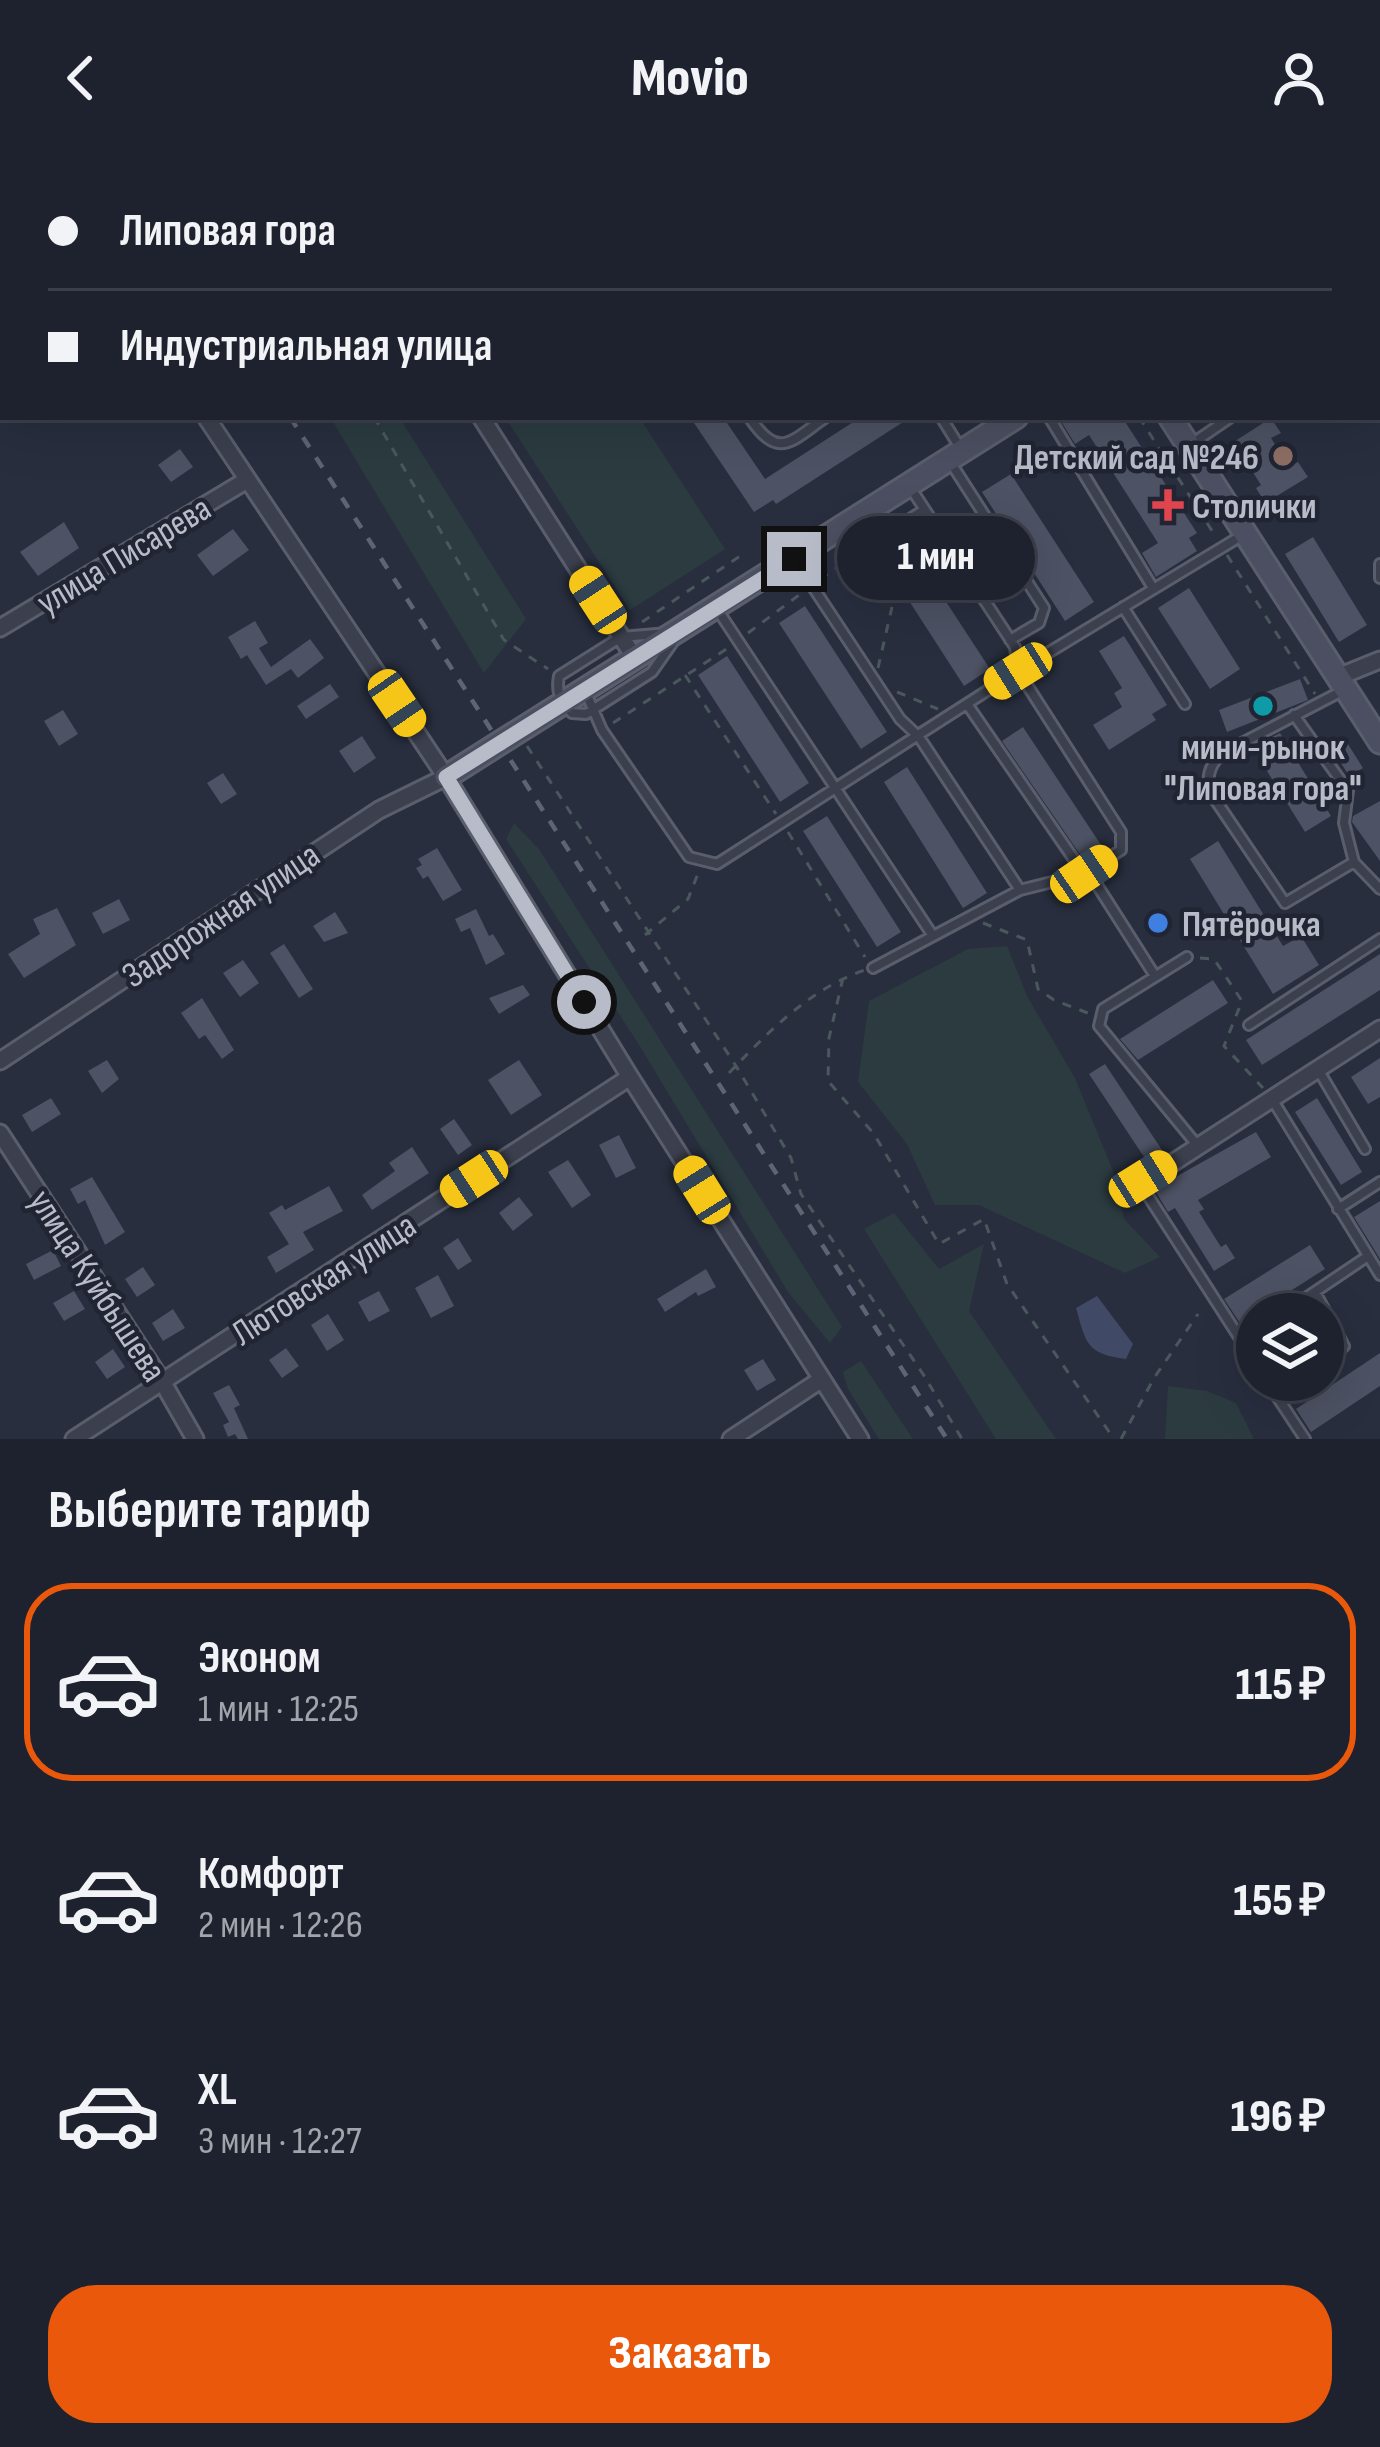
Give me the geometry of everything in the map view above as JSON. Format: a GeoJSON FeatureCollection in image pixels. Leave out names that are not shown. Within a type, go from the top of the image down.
{"type":"FeatureCollection","features":[{"type":"Feature","properties":{"kind":"street"},"geometry":{"type":"LineString","coordinates":[[208,420],[446,777],[860,1439]]}},
{"type":"Feature","properties":{"kind":"street"},"geometry":{"type":"LineString","coordinates":[[483,420],[636,660]]}},
{"type":"Feature","properties":{"kind":"street"},"geometry":{"type":"LineString","coordinates":[[446,777],[563,705],[590,700],[636,660],[1011,420]]}},
{"type":"Feature","properties":{"kind":"street"},"geometry":{"type":"LineString","coordinates":[[1172,420],[1380,742]]}},
{"type":"Feature","properties":{"kind":"street","name":"улица Писарева"},"geometry":{"type":"LineString","coordinates":[[0,628],[247,480]]}},
{"type":"Feature","properties":{"kind":"street"},"geometry":{"type":"LineString","coordinates":[[1342,683],[1380,661]]}},
{"type":"Feature","properties":{"kind":"street","name":"Задорожная улица"},"geometry":{"type":"LineString","coordinates":[[0,1060],[379,810],[446,777]]}},
{"type":"Feature","properties":{"kind":"street"},"geometry":{"type":"LineString","coordinates":[[1140,1184],[1380,1029]]}},
{"type":"Feature","properties":{"kind":"street","name":"Лютовская улица"},"geometry":{"type":"LineString","coordinates":[[74,1439],[630,1076]]}},
{"type":"Feature","properties":{"kind":"street","name":"улица Куйбышева"},"geometry":{"type":"LineString","coordinates":[[0,1132],[195,1439]]}},
{"type":"Feature","properties":{"kind":"street"},"geometry":{"type":"LineString","coordinates":[[731,1439],[821,1379]]}},
{"type":"Feature","properties":{"kind":"lane"},"geometry":{"type":"LineString","coordinates":[[751,420],[766,441],[777,446],[822,420]]}},
{"type":"Feature","properties":{"kind":"lane"},"geometry":{"type":"LineString","coordinates":[[942,420],[956,456],[1044,608],[1039,622],[1010,640]]}},
{"type":"Feature","properties":{"kind":"lane"},"geometry":{"type":"LineString","coordinates":[[1051,420],[1153,588]]}},
{"type":"Feature","properties":{"kind":"lane"},"geometry":{"type":"LineString","coordinates":[[1188,446],[1227,420]]}},
{"type":"Feature","properties":{"kind":"lane"},"geometry":{"type":"LineString","coordinates":[[873,968],[1020,890],[1084,874],[1121,850],[1121,832],[1018,671],[1010,640],[910,485]]}},
{"type":"Feature","properties":{"kind":"lane"},"geometry":{"type":"LineString","coordinates":[[895,594],[866,548],[924,510]]}},
{"type":"Feature","properties":{"kind":"lane"},"geometry":{"type":"LineString","coordinates":[[680,632],[652,672],[590,700],[602,730],[688,857],[716,863],[1243,535]]}},
{"type":"Feature","properties":{"kind":"lane"},"geometry":{"type":"LineString","coordinates":[[794,559],[1020,890]]}},
{"type":"Feature","properties":{"kind":"lane"},"geometry":{"type":"LineString","coordinates":[[1380,564],[1380,578]]}},
{"type":"Feature","properties":{"kind":"lane"},"geometry":{"type":"LineString","coordinates":[[1123,607],[1184,704]]}},
{"type":"Feature","properties":{"kind":"lane"},"geometry":{"type":"LineString","coordinates":[[716,608],[933,936]]}},
{"type":"Feature","properties":{"kind":"lane"},"geometry":{"type":"LineString","coordinates":[[563,705],[557,688],[560,676],[621,637],[680,632]]}},
{"type":"Feature","properties":{"kind":"lane"},"geometry":{"type":"LineString","coordinates":[[1342,683],[1215,760],[1208,780],[1212,795],[1285,903],[1354,862]]}},
{"type":"Feature","properties":{"kind":"lane"},"geometry":{"type":"LineString","coordinates":[[967,704],[1084,874],[1097,885],[1155,976]]}},
{"type":"Feature","properties":{"kind":"lane"},"geometry":{"type":"LineString","coordinates":[[1294,715],[1348,791],[1344,824],[1354,862],[1380,889]]}},
{"type":"Feature","properties":{"kind":"lane"},"geometry":{"type":"LineString","coordinates":[[1249,1025],[1380,939]]}},
{"type":"Feature","properties":{"kind":"lane"},"geometry":{"type":"LineString","coordinates":[[1186,956],[1103,1009],[1099,1026],[1197,1145]]}},
{"type":"Feature","properties":{"kind":"lane"},"geometry":{"type":"LineString","coordinates":[[1318,1070],[1365,1149]]}},
{"type":"Feature","properties":{"kind":"lane"},"geometry":{"type":"LineString","coordinates":[[1272,1099],[1380,1275]]}},
{"type":"Feature","properties":{"kind":"lane"},"geometry":{"type":"LineString","coordinates":[[1338,1209],[1380,1182]]}},
{"type":"Feature","properties":{"kind":"lane"},"geometry":{"type":"LineString","coordinates":[[1140,1184],[1236,1334]]}},
{"type":"Feature","properties":{"kind":"lane"},"geometry":{"type":"LineString","coordinates":[[1315,1292],[1368,1256]]}},
{"type":"Feature","properties":{"kind":"lane"},"geometry":{"type":"LineString","coordinates":[[1279,1401],[1305,1439]]}},
{"type":"Feature","properties":{"kind":"path"},"geometry":{"type":"LineString","coordinates":[[376,420],[504,640],[560,676]]}},
{"type":"Feature","properties":{"kind":"path"},"geometry":{"type":"LineString","coordinates":[[1141,420],[1319,701]]}},
{"type":"Feature","properties":{"kind":"path"},"geometry":{"type":"LineString","coordinates":[[621,637],[740,556]]}},
{"type":"Feature","properties":{"kind":"path"},"geometry":{"type":"LineString","coordinates":[[895,594],[875,682],[951,714]]}},
{"type":"Feature","properties":{"kind":"path"},"geometry":{"type":"LineString","coordinates":[[518,733],[736,1066],[791,1158],[801,1194],[962,1439]]}},
{"type":"Feature","properties":{"kind":"path"},"geometry":{"type":"LineString","coordinates":[[647,933],[688,899],[702,863]]}},
{"type":"Feature","properties":{"kind":"path"},"geometry":{"type":"LineString","coordinates":[[964,919],[1003,928],[1027,940],[1038,988],[1054,1000],[1099,1018]]}},
{"type":"Feature","properties":{"kind":"path"},"geometry":{"type":"LineString","coordinates":[[1186,956],[1214,959],[1242,1001],[1224,1046],[1272,1099]]}},
{"type":"Feature","properties":{"kind":"path"},"geometry":{"type":"LineString","coordinates":[[729,1073],[766,1034],[843,978],[873,968]]}},
{"type":"Feature","properties":{"kind":"path"},"geometry":{"type":"LineString","coordinates":[[843,978],[830,1038],[829,1081],[874,1134],[938,1244],[984,1220],[1007,1285],[1114,1439]]}},
{"type":"Feature","properties":{"kind":"path"},"geometry":{"type":"LineString","coordinates":[[1121,1439],[1154,1378],[1198,1314]]}},
{"type":"Feature","properties":{"kind":"shaded area"},"geometry":{"type":"Polygon","coordinates":[[[332,420],[401,420],[526,619],[484,673],[332,420]]]}},
{"type":"Feature","properties":{"kind":"shaded area"},"geometry":{"type":"Polygon","coordinates":[[[507,420],[641,420],[725,549],[630,610],[507,420]]]}},
{"type":"Feature","properties":{"kind":"shaded area"},"geometry":{"type":"Polygon","coordinates":[[[514,823],[539,849],[842,1327],[830,1343],[788,1292],[641,1048],[506,839],[514,823]]]}},
{"type":"Feature","properties":{"kind":"shaded area"},"geometry":{"type":"Polygon","coordinates":[[[1007,946],[1027,996],[1075,1078],[1115,1176],[1124,1219],[1160,1257],[1125,1273],[979,1205],[935,1205],[907,1144],[858,1082],[869,1001],[968,949],[1007,946]]]}},
{"type":"Feature","properties":{"kind":"shaded area"},"geometry":{"type":"Polygon","coordinates":[[[894,1213],[939,1269],[984,1244],[969,1311],[1056,1439],[996,1439],[864,1229],[894,1213]]]}},
{"type":"Feature","properties":{"kind":"shaded area"},"geometry":{"type":"Polygon","coordinates":[[[861,1361],[913,1439],[879,1439],[848,1389],[843,1372],[861,1361]]]}},
{"type":"Feature","properties":{"kind":"shaded area"},"geometry":{"type":"Polygon","coordinates":[[[1168,1386],[1207,1391],[1236,1403],[1254,1439],[1165,1439],[1168,1386]]]}},
{"type":"Feature","properties":{"kind":"water"},"geometry":{"type":"Polygon","coordinates":[[[1097,1296],[1133,1344],[1126,1359],[1095,1350],[1086,1338],[1076,1308],[1097,1296]]]}},
{"type":"Feature","properties":{"kind":"building"},"geometry":{"type":"Polygon","coordinates":[[[692,420],[725,420],[765,479],[856,420],[906,420],[776,504],[773,500],[754,512],[692,420]]]}},
{"type":"Feature","properties":{"kind":"building"},"geometry":{"type":"Polygon","coordinates":[[[1124,420],[1197,533],[1189,538],[1197,551],[1156,577],[1142,553],[1158,543],[1089,435],[1075,444],[1062,423],[1124,420]]]}},
{"type":"Feature","properties":{"kind":"building"},"geometry":{"type":"Polygon","coordinates":[[[1272,420],[1281,433],[1271,438],[1289,467],[1298,462],[1308,477],[1265,503],[1256,488],[1261,485],[1242,455],[1237,458],[1229,445],[1272,420]]]}},
{"type":"Feature","properties":{"kind":"building"},"geometry":{"type":"Polygon","coordinates":[[[180,449],[193,467],[171,482],[158,465],[180,449]]]}},
{"type":"Feature","properties":{"kind":"building"},"geometry":{"type":"Polygon","coordinates":[[[1011,474],[1094,602],[1065,621],[982,492],[1011,474]]]}},
{"type":"Feature","properties":{"kind":"building"},"geometry":{"type":"Polygon","coordinates":[[[64,522],[79,548],[38,576],[20,552],[64,522]]]}},
{"type":"Feature","properties":{"kind":"building"},"geometry":{"type":"Polygon","coordinates":[[[233,529],[249,550],[213,576],[197,555],[233,529]]]}},
{"type":"Feature","properties":{"kind":"building"},"geometry":{"type":"Polygon","coordinates":[[[1313,537],[1367,625],[1339,642],[1285,554],[1313,537]]]}},
{"type":"Feature","properties":{"kind":"building"},"geometry":{"type":"Polygon","coordinates":[[[907,542],[990,669],[964,686],[882,559],[907,542]]]}},
{"type":"Feature","properties":{"kind":"building"},"geometry":{"type":"Polygon","coordinates":[[[1189,588],[1240,669],[1210,689],[1158,608],[1189,588]]]}},
{"type":"Feature","properties":{"kind":"building"},"geometry":{"type":"Polygon","coordinates":[[[805,606],[887,732],[861,749],[779,623],[805,606]]]}},
{"type":"Feature","properties":{"kind":"building"},"geometry":{"type":"Polygon","coordinates":[[[255,621],[268,643],[259,648],[271,667],[310,639],[324,658],[298,678],[291,669],[266,685],[247,655],[241,659],[228,637],[255,621]]]}},
{"type":"Feature","properties":{"kind":"building"},"geometry":{"type":"Polygon","coordinates":[[[1124,636],[1167,705],[1152,714],[1156,720],[1109,750],[1093,725],[1122,707],[1114,693],[1122,688],[1099,651],[1124,636]]]}},
{"type":"Feature","properties":{"kind":"building"},"geometry":{"type":"Polygon","coordinates":[[[727,656],[809,783],[780,802],[698,675],[727,656]]]}},
{"type":"Feature","properties":{"kind":"building","name":"мини-рынок \"Липовая гора\""},"geometry":{"type":"Polygon","coordinates":[[[1300,679],[1308,700],[1227,732],[1219,710],[1300,679]]]}},
{"type":"Feature","properties":{"kind":"building"},"geometry":{"type":"Polygon","coordinates":[[[330,684],[339,697],[306,719],[297,706],[330,684]]]}},
{"type":"Feature","properties":{"kind":"building"},"geometry":{"type":"Polygon","coordinates":[[[63,710],[78,734],[59,746],[44,721],[63,710]]]}},
{"type":"Feature","properties":{"kind":"building"},"geometry":{"type":"Polygon","coordinates":[[[1023,727],[1105,851],[1086,863],[1002,741],[1023,727]]]}},
{"type":"Feature","properties":{"kind":"building"},"geometry":{"type":"Polygon","coordinates":[[[1280,733],[1331,816],[1305,832],[1252,747],[1280,733]]]}},
{"type":"Feature","properties":{"kind":"building"},"geometry":{"type":"Polygon","coordinates":[[[362,736],[376,758],[354,773],[339,751],[362,736]]]}},
{"type":"Feature","properties":{"kind":"building"},"geometry":{"type":"Polygon","coordinates":[[[1346,741],[1363,768],[1349,776],[1333,750],[1346,741]]]}},
{"type":"Feature","properties":{"kind":"building"},"geometry":{"type":"Polygon","coordinates":[[[907,767],[987,893],[963,908],[884,782],[907,767]]]}},
{"type":"Feature","properties":{"kind":"building"},"geometry":{"type":"Polygon","coordinates":[[[223,773],[237,794],[221,804],[207,783],[223,773]]]}},
{"type":"Feature","properties":{"kind":"building"},"geometry":{"type":"Polygon","coordinates":[[[1380,801],[1380,861],[1352,822],[1353,816],[1380,801]]]}},
{"type":"Feature","properties":{"kind":"building"},"geometry":{"type":"Polygon","coordinates":[[[827,816],[901,932],[877,947],[803,831],[827,816]]]}},
{"type":"Feature","properties":{"kind":"building"},"geometry":{"type":"Polygon","coordinates":[[[1218,841],[1283,946],[1301,936],[1319,965],[1273,994],[1190,859],[1218,841]]]}},
{"type":"Feature","properties":{"kind":"building"},"geometry":{"type":"Polygon","coordinates":[[[437,848],[462,890],[443,901],[428,876],[423,879],[416,868],[422,865],[418,859],[437,848]]]}},
{"type":"Feature","properties":{"kind":"building"},"geometry":{"type":"Polygon","coordinates":[[[119,899],[130,920],[103,934],[92,913],[119,899]]]}},
{"type":"Feature","properties":{"kind":"building"},"geometry":{"type":"Polygon","coordinates":[[[57,908],[76,945],[24,978],[8,954],[40,934],[33,919],[57,908]]]}},
{"type":"Feature","properties":{"kind":"building"},"geometry":{"type":"Polygon","coordinates":[[[476,909],[489,936],[493,934],[505,954],[486,965],[470,928],[461,932],[455,919],[476,909]]]}},
{"type":"Feature","properties":{"kind":"building"},"geometry":{"type":"Polygon","coordinates":[[[335,912],[348,933],[324,942],[313,926],[335,912]]]}},
{"type":"Feature","properties":{"kind":"building"},"geometry":{"type":"Polygon","coordinates":[[[284,944],[313,989],[299,998],[270,953],[284,944]]]}},
{"type":"Feature","properties":{"kind":"building"},"geometry":{"type":"Polygon","coordinates":[[[1380,954],[1380,990],[1262,1065],[1246,1040],[1380,954]]]}},
{"type":"Feature","properties":{"kind":"building"},"geometry":{"type":"Polygon","coordinates":[[[243,960],[259,983],[240,997],[223,973],[243,960]]]}},
{"type":"Feature","properties":{"kind":"building"},"geometry":{"type":"Polygon","coordinates":[[[1213,980],[1228,1003],[1138,1060],[1120,1039],[1213,980]]]}},
{"type":"Feature","properties":{"kind":"building"},"geometry":{"type":"Polygon","coordinates":[[[523,985],[530,995],[499,1014],[489,998],[523,985]]]}},
{"type":"Feature","properties":{"kind":"building"},"geometry":{"type":"Polygon","coordinates":[[[202,998],[234,1050],[222,1059],[205,1035],[199,1039],[181,1013],[202,998]]]}},
{"type":"Feature","properties":{"kind":"building"},"geometry":{"type":"Polygon","coordinates":[[[1380,1058],[1380,1097],[1368,1104],[1351,1077],[1380,1058]]]}},
{"type":"Feature","properties":{"kind":"building"},"geometry":{"type":"Polygon","coordinates":[[[107,1060],[119,1079],[102,1093],[88,1071],[107,1060]]]}},
{"type":"Feature","properties":{"kind":"building"},"geometry":{"type":"Polygon","coordinates":[[[519,1060],[542,1095],[511,1115],[488,1080],[519,1060]]]}},
{"type":"Feature","properties":{"kind":"building"},"geometry":{"type":"Polygon","coordinates":[[[1105,1064],[1164,1153],[1148,1163],[1089,1074],[1105,1064]]]}},
{"type":"Feature","properties":{"kind":"building"},"geometry":{"type":"Polygon","coordinates":[[[51,1098],[61,1114],[32,1132],[22,1115],[51,1098]]]}},
{"type":"Feature","properties":{"kind":"building"},"geometry":{"type":"Polygon","coordinates":[[[1317,1098],[1362,1172],[1341,1185],[1295,1112],[1317,1098]]]}},
{"type":"Feature","properties":{"kind":"building"},"geometry":{"type":"Polygon","coordinates":[[[454,1119],[472,1145],[458,1155],[440,1129],[454,1119]]]}},
{"type":"Feature","properties":{"kind":"building"},"geometry":{"type":"Polygon","coordinates":[[[1256,1132],[1271,1157],[1198,1200],[1204,1209],[1199,1212],[1221,1247],[1226,1244],[1235,1258],[1214,1271],[1175,1208],[1168,1212],[1154,1189],[1256,1132]]]}},
{"type":"Feature","properties":{"kind":"building"},"geometry":{"type":"Polygon","coordinates":[[[619,1135],[636,1168],[616,1178],[599,1145],[619,1135]]]}},
{"type":"Feature","properties":{"kind":"building"},"geometry":{"type":"Polygon","coordinates":[[[412,1147],[429,1173],[372,1210],[362,1195],[395,1171],[389,1163],[412,1147]]]}},
{"type":"Feature","properties":{"kind":"building"},"geometry":{"type":"Polygon","coordinates":[[[568,1160],[591,1195],[572,1208],[548,1172],[568,1160]]]}},
{"type":"Feature","properties":{"kind":"building"},"geometry":{"type":"Polygon","coordinates":[[[92,1177],[125,1232],[105,1245],[85,1200],[78,1204],[70,1189],[92,1177]]]}},
{"type":"Feature","properties":{"kind":"building"},"geometry":{"type":"Polygon","coordinates":[[[329,1186],[343,1211],[303,1232],[314,1250],[276,1273],[267,1257],[289,1244],[269,1213],[282,1205],[285,1210],[329,1186]]]}},
{"type":"Feature","properties":{"kind":"building"},"geometry":{"type":"Polygon","coordinates":[[[519,1197],[533,1215],[513,1231],[499,1213],[519,1197]]]}},
{"type":"Feature","properties":{"kind":"building"},"geometry":{"type":"Polygon","coordinates":[[[1380,1201],[1380,1259],[1354,1217],[1380,1201]]]}},
{"type":"Feature","properties":{"kind":"building"},"geometry":{"type":"Polygon","coordinates":[[[458,1238],[472,1261],[458,1270],[443,1248],[458,1238]]]}},
{"type":"Feature","properties":{"kind":"building"},"geometry":{"type":"Polygon","coordinates":[[[1310,1245],[1325,1269],[1287,1293],[1236,1293],[1236,1317],[1224,1299],[1310,1245]]]}},
{"type":"Feature","properties":{"kind":"building"},"geometry":{"type":"Polygon","coordinates":[[[53,1250],[61,1266],[34,1280],[26,1264],[53,1250]]]}},
{"type":"Feature","properties":{"kind":"building"},"geometry":{"type":"Polygon","coordinates":[[[143,1267],[155,1285],[137,1297],[125,1279],[143,1267]]]}},
{"type":"Feature","properties":{"kind":"building"},"geometry":{"type":"Polygon","coordinates":[[[706,1269],[716,1287],[698,1296],[696,1292],[665,1312],[657,1299],[706,1269]]]}},
{"type":"Feature","properties":{"kind":"building"},"geometry":{"type":"Polygon","coordinates":[[[438,1275],[454,1306],[431,1318],[415,1288],[438,1275]]]}},
{"type":"Feature","properties":{"kind":"building"},"geometry":{"type":"Polygon","coordinates":[[[74,1291],[85,1309],[64,1321],[53,1303],[74,1291]]]}},
{"type":"Feature","properties":{"kind":"building"},"geometry":{"type":"Polygon","coordinates":[[[379,1291],[390,1311],[369,1322],[358,1302],[379,1291]]]}},
{"type":"Feature","properties":{"kind":"building"},"geometry":{"type":"Polygon","coordinates":[[[173,1309],[185,1328],[163,1341],[152,1323],[173,1309]]]}},
{"type":"Feature","properties":{"kind":"building"},"geometry":{"type":"Polygon","coordinates":[[[328,1314],[344,1340],[327,1351],[311,1325],[328,1314]]]}},
{"type":"Feature","properties":{"kind":"building"},"geometry":{"type":"Polygon","coordinates":[[[286,1348],[299,1366],[282,1378],[269,1360],[286,1348]]]}},
{"type":"Feature","properties":{"kind":"building"},"geometry":{"type":"Polygon","coordinates":[[[113,1349],[125,1367],[107,1379],[95,1362],[113,1349]]]}},
{"type":"Feature","properties":{"kind":"building"},"geometry":{"type":"Polygon","coordinates":[[[1380,1353],[1380,1386],[1311,1432],[1296,1409],[1308,1401],[1344,1401],[1344,1377],[1380,1353]]]}},
{"type":"Feature","properties":{"kind":"building"},"geometry":{"type":"Polygon","coordinates":[[[763,1359],[776,1380],[757,1391],[744,1370],[763,1359]]]}},
{"type":"Feature","properties":{"kind":"building"},"geometry":{"type":"Polygon","coordinates":[[[229,1385],[240,1405],[234,1408],[248,1439],[235,1434],[228,1437],[223,1425],[229,1422],[213,1393],[229,1385]]]}},
{"type":"Feature","properties":{"kind":"railway"},"geometry":{"type":"LineString","coordinates":[[292,420],[947,1439]]}},
{"type":"Feature","properties":{"kind":"place","name":"Детский сад №246"},"geometry":{"type":"Point","coordinates":[1283,456]}},
{"type":"Feature","properties":{"kind":"place","name":"Столички"},"geometry":{"type":"Point","coordinates":[1168,505]}},
{"type":"Feature","properties":{"kind":"place","name":"мини-рынок \"Липовая гора\""},"geometry":{"type":"Point","coordinates":[1263,706]}},
{"type":"Feature","properties":{"kind":"place","name":"Пятёрочка"},"geometry":{"type":"Point","coordinates":[1158,923]}},
{"type":"Feature","properties":{"kind":"route"},"geometry":{"type":"LineString","coordinates":[[584,1002],[446,777],[794,559]]}}]}
